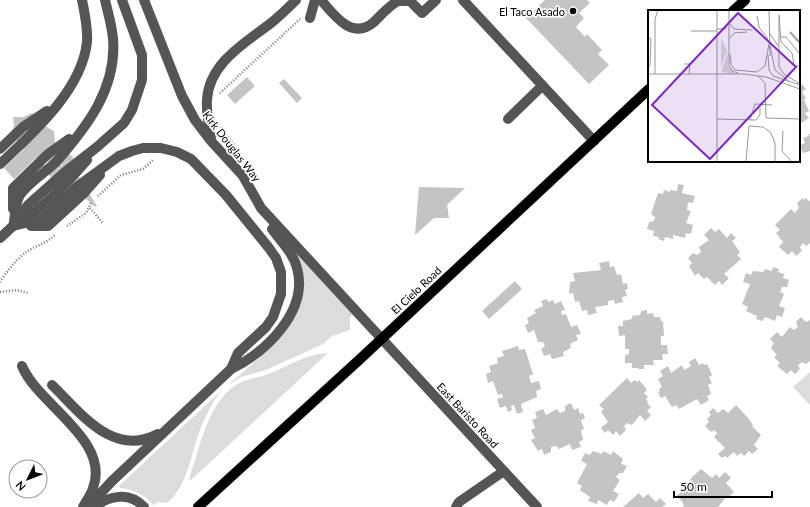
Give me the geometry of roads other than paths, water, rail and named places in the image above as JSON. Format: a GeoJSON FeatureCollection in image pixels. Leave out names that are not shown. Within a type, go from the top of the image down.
{"type":"FeatureCollection","features":[{"type":"Feature","properties":{"kind":"main road"},"geometry":{"type":"LineString","coordinates":[[734,10],[745,0]]}},
{"type":"Feature","properties":{"kind":"main road","name":"El Cielo Road"},"geometry":{"type":"LineString","coordinates":[[198,507],[648,91]]}},
{"type":"Feature","properties":{"kind":"street"},"geometry":{"type":"LineString","coordinates":[[0,164],[31,136],[75,82],[82,65],[87,43],[87,24],[82,0]]}},
{"type":"Feature","properties":{"kind":"street"},"geometry":{"type":"LineString","coordinates":[[13,226],[20,196],[56,162],[81,131],[102,100],[112,68],[113,40],[105,0]]}},
{"type":"Feature","properties":{"kind":"street"},"geometry":{"type":"LineString","coordinates":[[0,238],[13,226],[35,212],[71,179],[97,148],[124,123],[132,110],[142,80],[142,55],[122,0]]}},
{"type":"Feature","properties":{"kind":"street","name":"Kirk Douglas Way"},"geometry":{"type":"LineString","coordinates":[[144,0],[182,96],[195,120],[211,141],[243,176],[261,208],[381,339]]}},
{"type":"Feature","properties":{"kind":"street"},"geometry":{"type":"LineString","coordinates":[[211,141],[206,99],[209,86],[214,75],[229,57],[252,35],[272,23],[296,0]]}},
{"type":"Feature","properties":{"kind":"street"},"geometry":{"type":"LineString","coordinates":[[310,18],[315,0]]}},
{"type":"Feature","properties":{"kind":"street"},"geometry":{"type":"LineString","coordinates":[[321,0],[344,25],[354,29],[368,26],[398,1],[410,1],[422,13],[436,0]]}},
{"type":"Feature","properties":{"kind":"street"},"geometry":{"type":"LineString","coordinates":[[463,0],[594,141]]}},
{"type":"Feature","properties":{"kind":"street"},"geometry":{"type":"LineString","coordinates":[[508,119],[542,86]]}},
{"type":"Feature","properties":{"kind":"street"},"geometry":{"type":"LineString","coordinates":[[0,149],[23,127],[57,105]]}},
{"type":"Feature","properties":{"kind":"street"},"geometry":{"type":"LineString","coordinates":[[13,226],[48,226],[84,193],[111,162],[119,156],[143,148],[162,148],[177,152],[191,159],[226,196],[276,258],[282,282],[281,294],[277,307],[266,327],[238,353],[231,369]]}},
{"type":"Feature","properties":{"kind":"street"},"geometry":{"type":"LineString","coordinates":[[88,507],[167,429],[231,369],[246,362],[281,330],[291,315],[298,298],[299,279],[294,258],[265,221],[261,208]]}},
{"type":"Feature","properties":{"kind":"street","name":"East Baristo Road"},"geometry":{"type":"LineString","coordinates":[[381,339],[537,507]]}},
{"type":"Feature","properties":{"kind":"street"},"geometry":{"type":"LineString","coordinates":[[22,366],[31,384],[84,439],[93,456],[95,476],[93,487],[83,507]]}},
{"type":"Feature","properties":{"kind":"street"},"geometry":{"type":"LineString","coordinates":[[52,385],[102,432],[112,438],[123,441],[136,441],[149,438],[167,429]]}},
{"type":"Feature","properties":{"kind":"street"},"geometry":{"type":"LineString","coordinates":[[456,507],[459,502],[504,471]]}},
{"type":"Feature","properties":{"kind":"street"},"geometry":{"type":"LineString","coordinates":[[94,507],[112,497],[122,496],[132,499],[144,507]]}},
{"type":"Feature","properties":{"kind":"place","name":"El Taco Asado"},"geometry":{"type":"Point","coordinates":[573,11]}}]}
